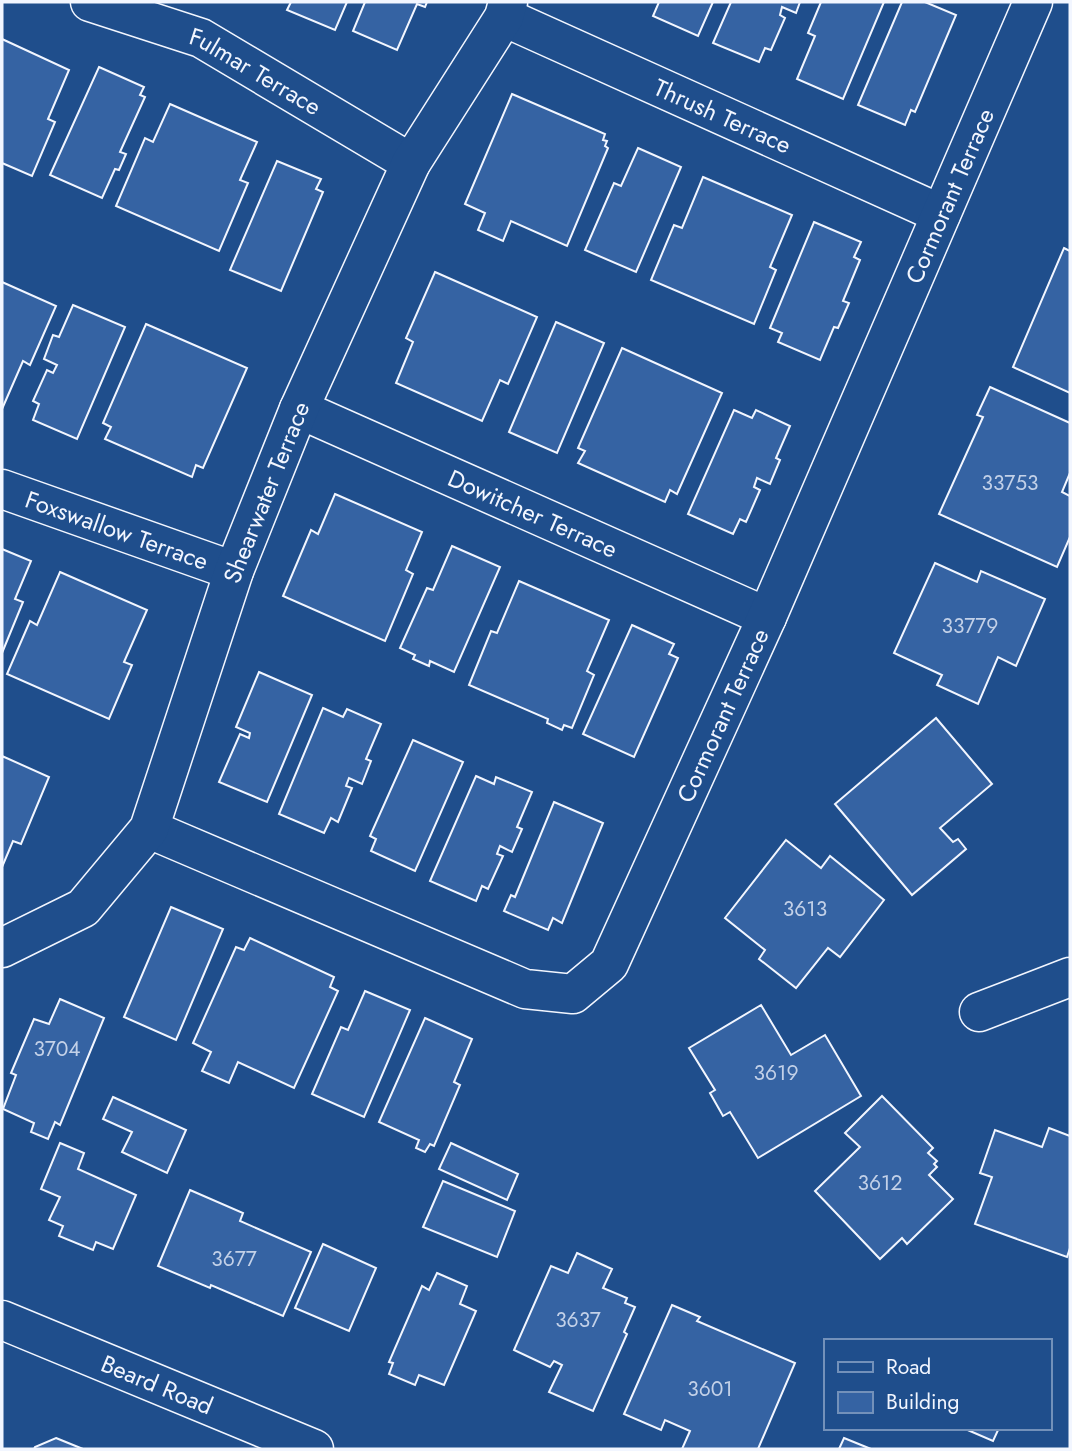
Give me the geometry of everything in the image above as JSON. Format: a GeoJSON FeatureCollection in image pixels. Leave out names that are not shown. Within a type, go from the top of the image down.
{"type":"FeatureCollection","features":[{"type":"Feature","properties":{"kind":"street","name":"Fulmar Terrace"},"geometry":{"type":"LineString","coordinates":[[90,2],[201,37],[411,163]]}},
{"type":"Feature","properties":{"kind":"street","name":"Cormorant Terrace"},"geometry":{"type":"LineString","coordinates":[[149,829],[526,989],[573,994],[609,964],[768,617],[1033,2]]}},
{"type":"Feature","properties":{"kind":"street","name":"Shearwater Terrace"},"geometry":{"type":"LineString","coordinates":[[2,948],[83,908],[149,829],[234,572],[299,409],[411,163],[506,9]]}},
{"type":"Feature","properties":{"kind":"street","name":"Thrush Terrace"},"geometry":{"type":"LineString","coordinates":[[506,9],[941,214]]}},
{"type":"Feature","properties":{"kind":"street","name":"Dowitcher Terrace"},"geometry":{"type":"LineString","coordinates":[[299,409],[768,617]]}},
{"type":"Feature","properties":{"kind":"street","name":"Foxswallow Terrace"},"geometry":{"type":"LineString","coordinates":[[2,489],[234,572]]}},
{"type":"Feature","properties":{"kind":"street"},"geometry":{"type":"LineString","coordinates":[[979,1012],[1070,977]]}},
{"type":"Feature","properties":{"kind":"street","name":"Beard Road"},"geometry":{"type":"LineString","coordinates":[[2,1320],[314,1449]]}},
{"type":"Feature","properties":{"kind":"building"},"geometry":{"type":"Polygon","coordinates":[[[291,2],[347,2],[335,30],[287,10],[291,2]]]}},
{"type":"Feature","properties":{"kind":"building"},"geometry":{"type":"Polygon","coordinates":[[[365,2],[427,2],[425,7],[417,4],[397,50],[353,31],[365,2]]]}},
{"type":"Feature","properties":{"kind":"building"},"geometry":{"type":"Polygon","coordinates":[[[659,2],[713,2],[698,36],[653,16],[659,2]]]}},
{"type":"Feature","properties":{"kind":"building"},"geometry":{"type":"Polygon","coordinates":[[[731,2],[800,2],[796,13],[782,7],[780,15],[785,18],[771,50],[765,48],[759,62],[713,43],[731,2]]]}},
{"type":"Feature","properties":{"kind":"building"},"geometry":{"type":"Polygon","coordinates":[[[821,2],[884,2],[843,99],[797,79],[815,36],[808,33],[821,2]]]}},
{"type":"Feature","properties":{"kind":"building"},"geometry":{"type":"Polygon","coordinates":[[[902,2],[925,2],[956,15],[915,112],[911,110],[905,125],[858,105],[902,2]]]}},
{"type":"Feature","properties":{"kind":"building"},"geometry":{"type":"Polygon","coordinates":[[[2,39],[69,70],[48,119],[55,122],[32,176],[2,163],[2,39]]]}},
{"type":"Feature","properties":{"kind":"building"},"geometry":{"type":"Polygon","coordinates":[[[99,67],[144,87],[140,95],[145,97],[120,152],[126,154],[119,170],[115,169],[102,198],[50,175],[99,67]]]}},
{"type":"Feature","properties":{"kind":"building"},"geometry":{"type":"Polygon","coordinates":[[[512,94],[605,134],[603,140],[607,141],[605,146],[608,148],[567,246],[511,221],[503,241],[478,230],[485,213],[465,204],[512,94]]]}},
{"type":"Feature","properties":{"kind":"building"},"geometry":{"type":"Polygon","coordinates":[[[170,104],[257,142],[240,180],[248,183],[219,251],[116,206],[145,138],[153,142],[170,104]]]}},
{"type":"Feature","properties":{"kind":"building"},"geometry":{"type":"Polygon","coordinates":[[[638,148],[681,167],[636,272],[585,250],[614,183],[621,186],[638,148]]]}},
{"type":"Feature","properties":{"kind":"building"},"geometry":{"type":"Polygon","coordinates":[[[277,161],[321,179],[316,189],[323,192],[281,291],[230,270],[277,161]]]}},
{"type":"Feature","properties":{"kind":"building"},"geometry":{"type":"Polygon","coordinates":[[[703,177],[792,215],[770,267],[776,270],[754,324],[651,280],[674,225],[682,228],[703,177]]]}},
{"type":"Feature","properties":{"kind":"building"},"geometry":{"type":"Polygon","coordinates":[[[814,222],[861,242],[854,257],[860,260],[843,301],[849,303],[838,328],[834,327],[820,360],[778,342],[782,333],[770,328],[814,222]]]}},
{"type":"Feature","properties":{"kind":"building"},"geometry":{"type":"Polygon","coordinates":[[[1064,248],[1070,251],[1070,393],[1013,367],[1064,248]]]}},
{"type":"Feature","properties":{"kind":"building"},"geometry":{"type":"Polygon","coordinates":[[[435,272],[537,317],[508,384],[500,380],[482,421],[396,383],[413,342],[406,338],[435,272]]]}},
{"type":"Feature","properties":{"kind":"building"},"geometry":{"type":"Polygon","coordinates":[[[2,282],[56,306],[30,365],[23,361],[2,409],[2,282]]]}},
{"type":"Feature","properties":{"kind":"building"},"geometry":{"type":"Polygon","coordinates":[[[73,305],[125,327],[77,439],[33,420],[39,404],[33,401],[47,370],[53,373],[57,365],[44,359],[53,335],[59,337],[73,305]]]}},
{"type":"Feature","properties":{"kind":"building"},"geometry":{"type":"Polygon","coordinates":[[[556,322],[604,343],[557,453],[509,432],[556,322]]]}},
{"type":"Feature","properties":{"kind":"building"},"geometry":{"type":"Polygon","coordinates":[[[146,324],[247,368],[203,468],[196,465],[192,477],[105,439],[111,427],[103,423],[146,324]]]}},
{"type":"Feature","properties":{"kind":"building"},"geometry":{"type":"Polygon","coordinates":[[[622,348],[722,393],[677,494],[670,490],[665,502],[578,463],[585,451],[578,448],[622,348]]]}},
{"type":"Feature","properties":{"kind":"building"},"geometry":{"type":"Polygon","coordinates":[[[990,387],[1070,423],[1070,473],[1062,492],[1070,496],[1070,537],[1057,567],[939,514],[983,417],[977,415],[990,387]]]}},
{"type":"Feature","properties":{"kind":"building"},"geometry":{"type":"Polygon","coordinates":[[[734,410],[752,418],[756,410],[790,426],[776,458],[780,460],[770,484],[757,478],[754,487],[760,490],[746,522],[740,519],[733,534],[688,514],[734,410]]]}},
{"type":"Feature","properties":{"kind":"building"},"geometry":{"type":"Polygon","coordinates":[[[335,494],[422,532],[406,570],[413,574],[385,641],[283,596],[311,530],[318,534],[335,494]]]}},
{"type":"Feature","properties":{"kind":"building"},"geometry":{"type":"Polygon","coordinates":[[[452,546],[500,567],[454,672],[430,661],[429,666],[413,659],[415,655],[400,648],[427,588],[433,590],[452,546]]]}},
{"type":"Feature","properties":{"kind":"building"},"geometry":{"type":"Polygon","coordinates":[[[2,549],[31,561],[15,599],[23,602],[2,653],[2,549]]]}},
{"type":"Feature","properties":{"kind":"building"},"geometry":{"type":"Polygon","coordinates":[[[935,563],[977,582],[981,571],[1045,599],[1016,666],[998,657],[978,704],[937,685],[942,675],[894,653],[935,563]]]}},
{"type":"Feature","properties":{"kind":"building"},"geometry":{"type":"Polygon","coordinates":[[[60,572],[147,610],[124,662],[132,665],[109,719],[7,674],[30,621],[37,625],[60,572]]]}},
{"type":"Feature","properties":{"kind":"building"},"geometry":{"type":"Polygon","coordinates":[[[519,581],[609,620],[587,671],[594,675],[572,728],[564,725],[562,730],[547,723],[548,719],[469,685],[491,631],[497,633],[519,581]]]}},
{"type":"Feature","properties":{"kind":"building"},"geometry":{"type":"Polygon","coordinates":[[[632,625],[674,644],[669,654],[678,658],[634,757],[583,734],[632,625]]]}},
{"type":"Feature","properties":{"kind":"building"},"geometry":{"type":"Polygon","coordinates":[[[259,672],[312,695],[267,802],[219,782],[240,734],[249,738],[250,733],[236,727],[259,672]]]}},
{"type":"Feature","properties":{"kind":"building"},"geometry":{"type":"Polygon","coordinates":[[[323,708],[343,717],[347,709],[381,724],[366,759],[371,761],[362,784],[349,778],[346,786],[352,788],[338,822],[331,818],[324,833],[279,814],[323,708]]]}},
{"type":"Feature","properties":{"kind":"building"},"geometry":{"type":"Polygon","coordinates":[[[936,718],[992,784],[940,828],[953,842],[958,839],[966,849],[912,895],[835,804],[936,718]]]}},
{"type":"Feature","properties":{"kind":"building"},"geometry":{"type":"Polygon","coordinates":[[[413,740],[463,762],[415,871],[371,851],[376,839],[370,836],[413,740]]]}},
{"type":"Feature","properties":{"kind":"building"},"geometry":{"type":"Polygon","coordinates":[[[2,756],[49,777],[21,844],[13,841],[2,867],[2,756]]]}},
{"type":"Feature","properties":{"kind":"building"},"geometry":{"type":"Polygon","coordinates":[[[476,776],[494,784],[496,777],[532,792],[517,827],[522,829],[512,852],[500,846],[497,854],[503,856],[488,889],[482,886],[476,901],[430,881],[476,776]]]}},
{"type":"Feature","properties":{"kind":"building"},"geometry":{"type":"Polygon","coordinates":[[[554,802],[603,823],[562,923],[553,918],[548,930],[504,911],[511,895],[515,897],[554,802]]]}},
{"type":"Feature","properties":{"kind":"building"},"geometry":{"type":"Polygon","coordinates":[[[786,840],[821,868],[830,856],[884,900],[840,957],[828,948],[796,988],[759,959],[765,950],[725,918],[786,840]]]}},
{"type":"Feature","properties":{"kind":"building"},"geometry":{"type":"Polygon","coordinates":[[[171,907],[223,929],[176,1040],[124,1017],[171,907]]]}},
{"type":"Feature","properties":{"kind":"building"},"geometry":{"type":"Polygon","coordinates":[[[250,938],[334,977],[330,987],[338,991],[294,1088],[238,1062],[229,1083],[202,1071],[211,1052],[193,1043],[236,947],[244,950],[250,938]]]}},
{"type":"Feature","properties":{"kind":"building"},"geometry":{"type":"Polygon","coordinates":[[[365,991],[410,1010],[364,1117],[312,1094],[341,1027],[348,1030],[365,991]]]}},
{"type":"Feature","properties":{"kind":"building"},"geometry":{"type":"Polygon","coordinates":[[[60,999],[104,1018],[60,1125],[55,1122],[48,1139],[31,1132],[34,1123],[3,1109],[16,1075],[11,1073],[34,1019],[49,1024],[60,999]]]}},
{"type":"Feature","properties":{"kind":"building"},"geometry":{"type":"Polygon","coordinates":[[[761,1005],[791,1055],[825,1035],[861,1096],[758,1158],[730,1112],[723,1116],[710,1093],[715,1090],[689,1048],[761,1005]]]}},
{"type":"Feature","properties":{"kind":"building"},"geometry":{"type":"Polygon","coordinates":[[[425,1018],[472,1039],[454,1082],[460,1085],[434,1146],[430,1144],[425,1152],[416,1148],[419,1140],[379,1122],[425,1018]]]}},
{"type":"Feature","properties":{"kind":"building"},"geometry":{"type":"Polygon","coordinates":[[[882,1096],[933,1148],[928,1153],[937,1161],[934,1164],[937,1167],[929,1175],[953,1199],[907,1244],[902,1238],[880,1259],[815,1191],[860,1147],[845,1133],[882,1096]]]}},
{"type":"Feature","properties":{"kind":"building"},"geometry":{"type":"Polygon","coordinates":[[[113,1097],[186,1130],[167,1173],[122,1152],[132,1132],[103,1119],[113,1097]]]}},
{"type":"Feature","properties":{"kind":"building"},"geometry":{"type":"Polygon","coordinates":[[[1049,1128],[1070,1136],[1070,1248],[1067,1257],[975,1224],[992,1177],[980,1173],[995,1130],[1042,1147],[1049,1128]]]}},
{"type":"Feature","properties":{"kind":"building"},"geometry":{"type":"Polygon","coordinates":[[[60,1143],[84,1153],[78,1169],[136,1195],[113,1249],[96,1242],[93,1250],[59,1236],[63,1226],[49,1220],[60,1197],[41,1189],[60,1143]]]}},
{"type":"Feature","properties":{"kind":"building"},"geometry":{"type":"Polygon","coordinates":[[[451,1143],[518,1174],[507,1200],[439,1169],[451,1143]]]}},
{"type":"Feature","properties":{"kind":"building"},"geometry":{"type":"Polygon","coordinates":[[[443,1181],[515,1211],[497,1257],[423,1227],[443,1181]]]}},
{"type":"Feature","properties":{"kind":"building"},"geometry":{"type":"Polygon","coordinates":[[[190,1190],[243,1213],[240,1221],[311,1252],[283,1316],[158,1266],[190,1190]]]}},
{"type":"Feature","properties":{"kind":"building"},"geometry":{"type":"Polygon","coordinates":[[[323,1244],[376,1268],[349,1331],[295,1308],[323,1244]]]}},
{"type":"Feature","properties":{"kind":"building"},"geometry":{"type":"Polygon","coordinates":[[[577,1253],[612,1269],[603,1288],[627,1298],[625,1303],[635,1307],[624,1332],[627,1334],[593,1411],[549,1392],[562,1365],[554,1361],[550,1367],[514,1350],[551,1266],[568,1273],[577,1253]]]}},
{"type":"Feature","properties":{"kind":"building"},"geometry":{"type":"Polygon","coordinates":[[[437,1273],[467,1286],[460,1304],[476,1311],[444,1385],[419,1375],[415,1385],[389,1374],[393,1363],[389,1362],[422,1286],[429,1290],[437,1273]]]}},
{"type":"Feature","properties":{"kind":"building"},"geometry":{"type":"Polygon","coordinates":[[[672,1305],[700,1317],[697,1321],[795,1363],[758,1449],[682,1449],[690,1431],[665,1420],[661,1430],[624,1414],[672,1305]]]}},
{"type":"Feature","properties":{"kind":"building"},"geometry":{"type":"Polygon","coordinates":[[[968,1430],[998,1430],[993,1441],[968,1430]]]}},
{"type":"Feature","properties":{"kind":"building"},"geometry":{"type":"Polygon","coordinates":[[[56,1438],[83,1449],[34,1449],[56,1438]]]}},
{"type":"Feature","properties":{"kind":"building"},"geometry":{"type":"Polygon","coordinates":[[[844,1438],[871,1449],[839,1449],[844,1438]]]}}]}
